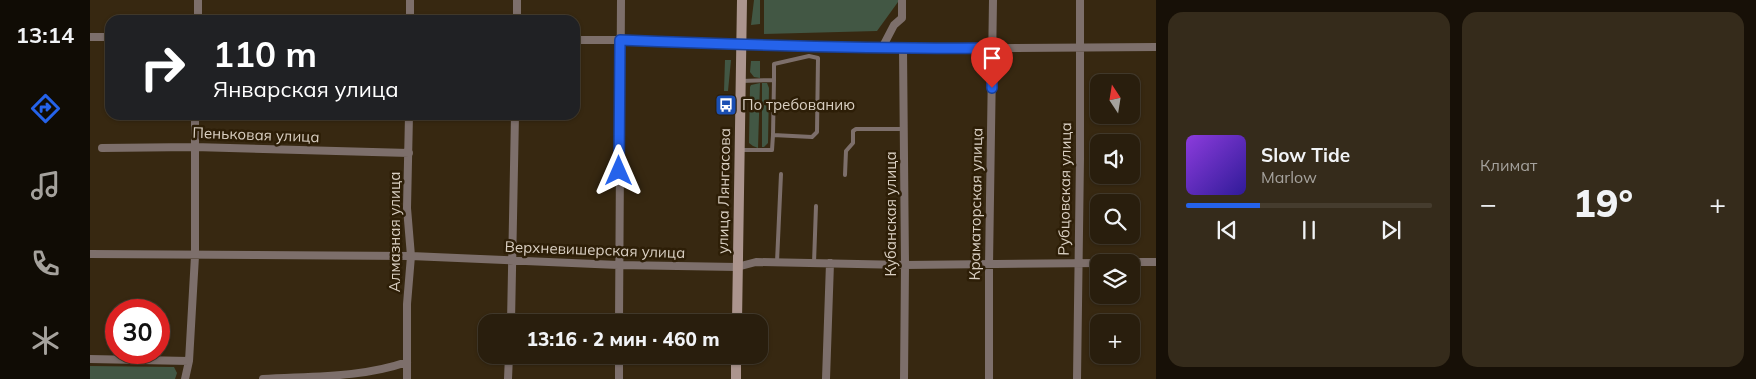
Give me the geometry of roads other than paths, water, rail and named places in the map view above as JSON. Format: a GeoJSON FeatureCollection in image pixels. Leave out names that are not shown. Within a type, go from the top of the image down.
{"type":"FeatureCollection","features":[{"type":"Feature","properties":{"kind":"main road","name":"улица Лянгасова"},"geometry":{"type":"LineString","coordinates":[[737,314],[742,0]]}},
{"type":"Feature","properties":{"kind":"main road"},"geometry":{"type":"LineString","coordinates":[[736,364],[736,379]]}},
{"type":"Feature","properties":{"kind":"street"},"geometry":{"type":"LineString","coordinates":[[198,0],[198,15]]}},
{"type":"Feature","properties":{"kind":"street"},"geometry":{"type":"LineString","coordinates":[[410,0],[410,15]]}},
{"type":"Feature","properties":{"kind":"street"},"geometry":{"type":"LineString","coordinates":[[517,0],[517,15]]}},
{"type":"Feature","properties":{"kind":"street"},"geometry":{"type":"LineString","coordinates":[[619,314],[621,0]]}},
{"type":"Feature","properties":{"kind":"street"},"geometry":{"type":"LineString","coordinates":[[882,48],[894,25],[902,18],[902,0]]}},
{"type":"Feature","properties":{"kind":"street","name":"Краматорская улица"},"geometry":{"type":"LineString","coordinates":[[989,379],[993,0]]}},
{"type":"Feature","properties":{"kind":"street","name":"Рубцовская улица"},"geometry":{"type":"LineString","coordinates":[[1077,379],[1080,0]]}},
{"type":"Feature","properties":{"kind":"street"},"geometry":{"type":"LineString","coordinates":[[90,37],[105,37]]}},
{"type":"Feature","properties":{"kind":"street"},"geometry":{"type":"LineString","coordinates":[[580,40],[903,49],[1080,46],[1156,47]]}},
{"type":"Feature","properties":{"kind":"street","name":"Кубанская улица"},"geometry":{"type":"LineString","coordinates":[[903,49],[904,379]]}},
{"type":"Feature","properties":{"kind":"street"},"geometry":{"type":"LineString","coordinates":[[185,379],[189,361],[195,256],[195,120]]}},
{"type":"Feature","properties":{"kind":"street","name":"Алмазная улица"},"geometry":{"type":"LineString","coordinates":[[407,379],[411,256],[407,208],[409,120]]}},
{"type":"Feature","properties":{"kind":"street"},"geometry":{"type":"LineString","coordinates":[[511,314],[516,120]]}},
{"type":"Feature","properties":{"kind":"street","name":"Пеньковая улица"},"geometry":{"type":"LineString","coordinates":[[102,148],[194,147],[409,153]]}},
{"type":"Feature","properties":{"kind":"street","name":"Верхневишерская улица"},"geometry":{"type":"LineString","coordinates":[[90,254],[411,256],[513,262],[737,267],[756,262],[989,265],[1090,263]]}},
{"type":"Feature","properties":{"kind":"street"},"geometry":{"type":"LineString","coordinates":[[1140,262],[1156,262]]}},
{"type":"Feature","properties":{"kind":"street"},"geometry":{"type":"LineString","coordinates":[[826,379],[830,263]]}},
{"type":"Feature","properties":{"kind":"street"},"geometry":{"type":"LineString","coordinates":[[90,359],[189,361]]}},
{"type":"Feature","properties":{"kind":"street"},"geometry":{"type":"LineString","coordinates":[[263,379],[362,374],[407,362]]}},
{"type":"Feature","properties":{"kind":"street"},"geometry":{"type":"LineString","coordinates":[[508,379],[509,364]]}},
{"type":"Feature","properties":{"kind":"street"},"geometry":{"type":"LineString","coordinates":[[619,364],[619,379]]}},
{"type":"Feature","properties":{"kind":"lane"},"geometry":{"type":"LineString","coordinates":[[773,135],[812,137],[817,132],[818,47]]}},
{"type":"Feature","properties":{"kind":"lane"},"geometry":{"type":"LineString","coordinates":[[740,150],[772,150],[774,64],[809,56],[818,58]]}},
{"type":"Feature","properties":{"kind":"lane"},"geometry":{"type":"LineString","coordinates":[[741,80],[774,80]]}},
{"type":"Feature","properties":{"kind":"lane"},"geometry":{"type":"LineString","coordinates":[[845,175],[846,151],[853,143],[854,131],[856,129],[904,129]]}},
{"type":"Feature","properties":{"kind":"lane"},"geometry":{"type":"LineString","coordinates":[[777,262],[781,174]]}},
{"type":"Feature","properties":{"kind":"lane"},"geometry":{"type":"LineString","coordinates":[[814,263],[816,206]]}},
{"type":"Feature","properties":{"kind":"place","name":"По требованию"},"geometry":{"type":"Point","coordinates":[726,105]}}]}
